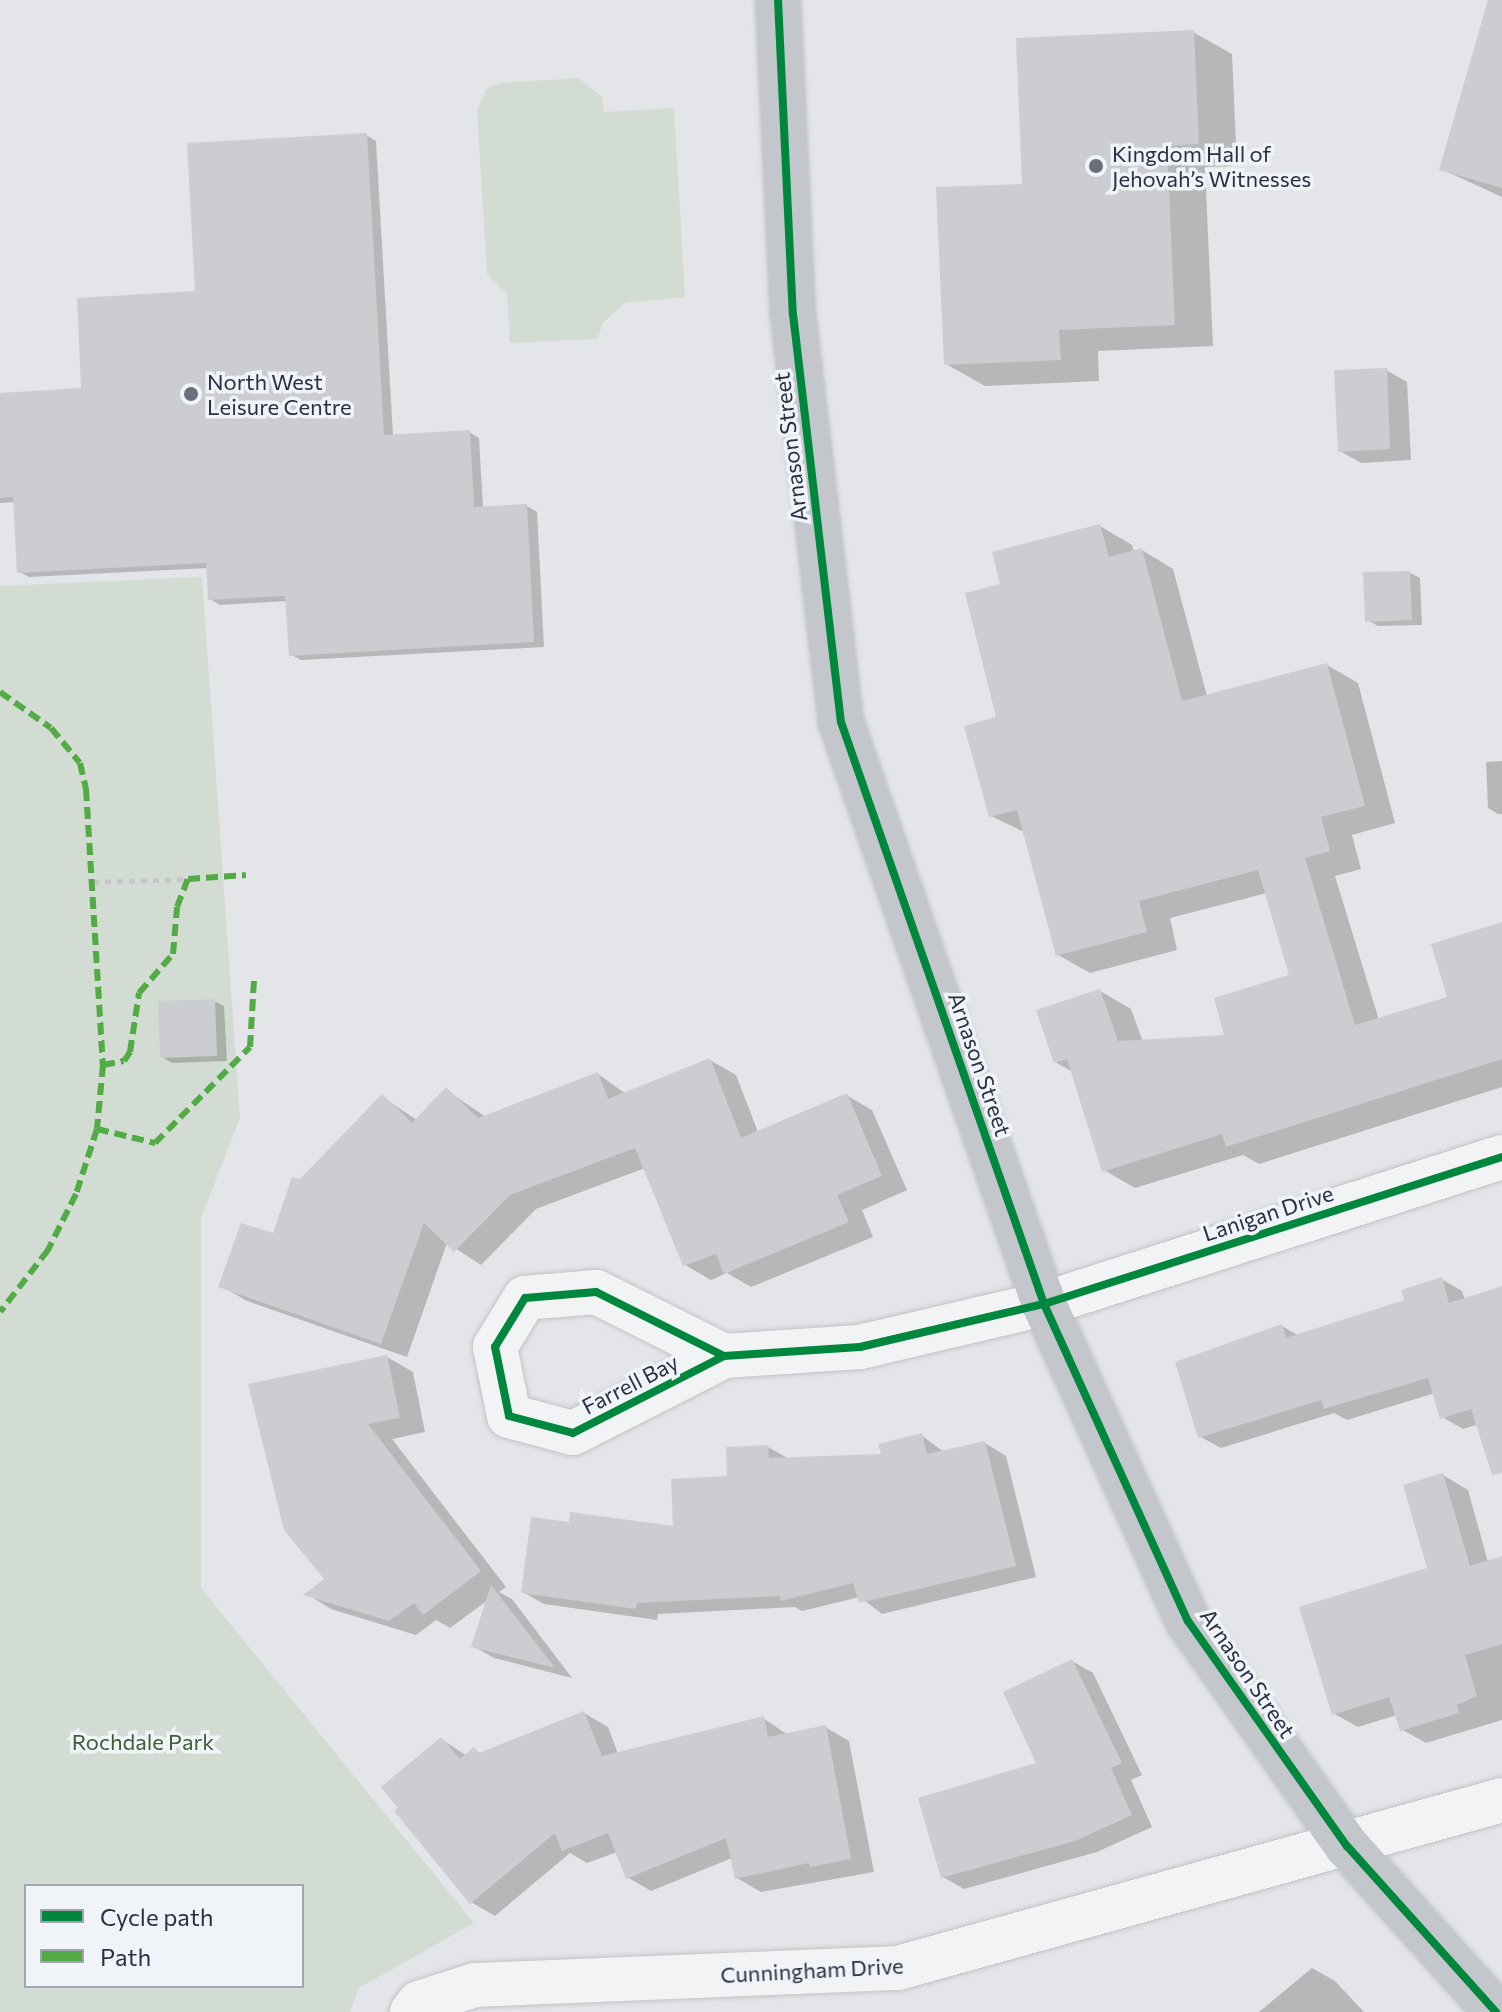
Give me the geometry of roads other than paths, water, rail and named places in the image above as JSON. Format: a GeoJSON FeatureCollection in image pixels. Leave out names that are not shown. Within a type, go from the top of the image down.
{"type":"FeatureCollection","features":[{"type":"Feature","properties":{"kind":"street","name":"Arnason Street"},"geometry":{"type":"LineString","coordinates":[[778,0],[793,314],[841,722],[1044,1304],[1188,1621],[1347,1846],[1496,2012]]}},
{"type":"Feature","properties":{"kind":"street","name":"Lanigan Drive"},"geometry":{"type":"LineString","coordinates":[[1044,1304],[1502,1157]]}},
{"type":"Feature","properties":{"kind":"street","name":"Farrell Bay"},"geometry":{"type":"LineString","coordinates":[[724,1356],[596,1292],[525,1298],[495,1347],[509,1416],[573,1433],[724,1356],[860,1347],[1044,1304]]}},
{"type":"Feature","properties":{"kind":"street","name":"Cunningham Drive"},"geometry":{"type":"LineString","coordinates":[[412,2012],[419,2003],[475,1985],[898,1968],[1347,1846],[1502,1800]]}},
{"type":"Feature","properties":{"kind":"place","name":"Kingdom Hall of Jehovah’s Witnesses"},"geometry":{"type":"Point","coordinates":[1096,166]}},
{"type":"Feature","properties":{"kind":"place","name":"North West Leisure Centre"},"geometry":{"type":"Point","coordinates":[191,394]}},
{"type":"Feature","properties":{"kind":"park label","name":"Rochdale Park"},"geometry":{"type":"Point","coordinates":[143,1742]}}]}
